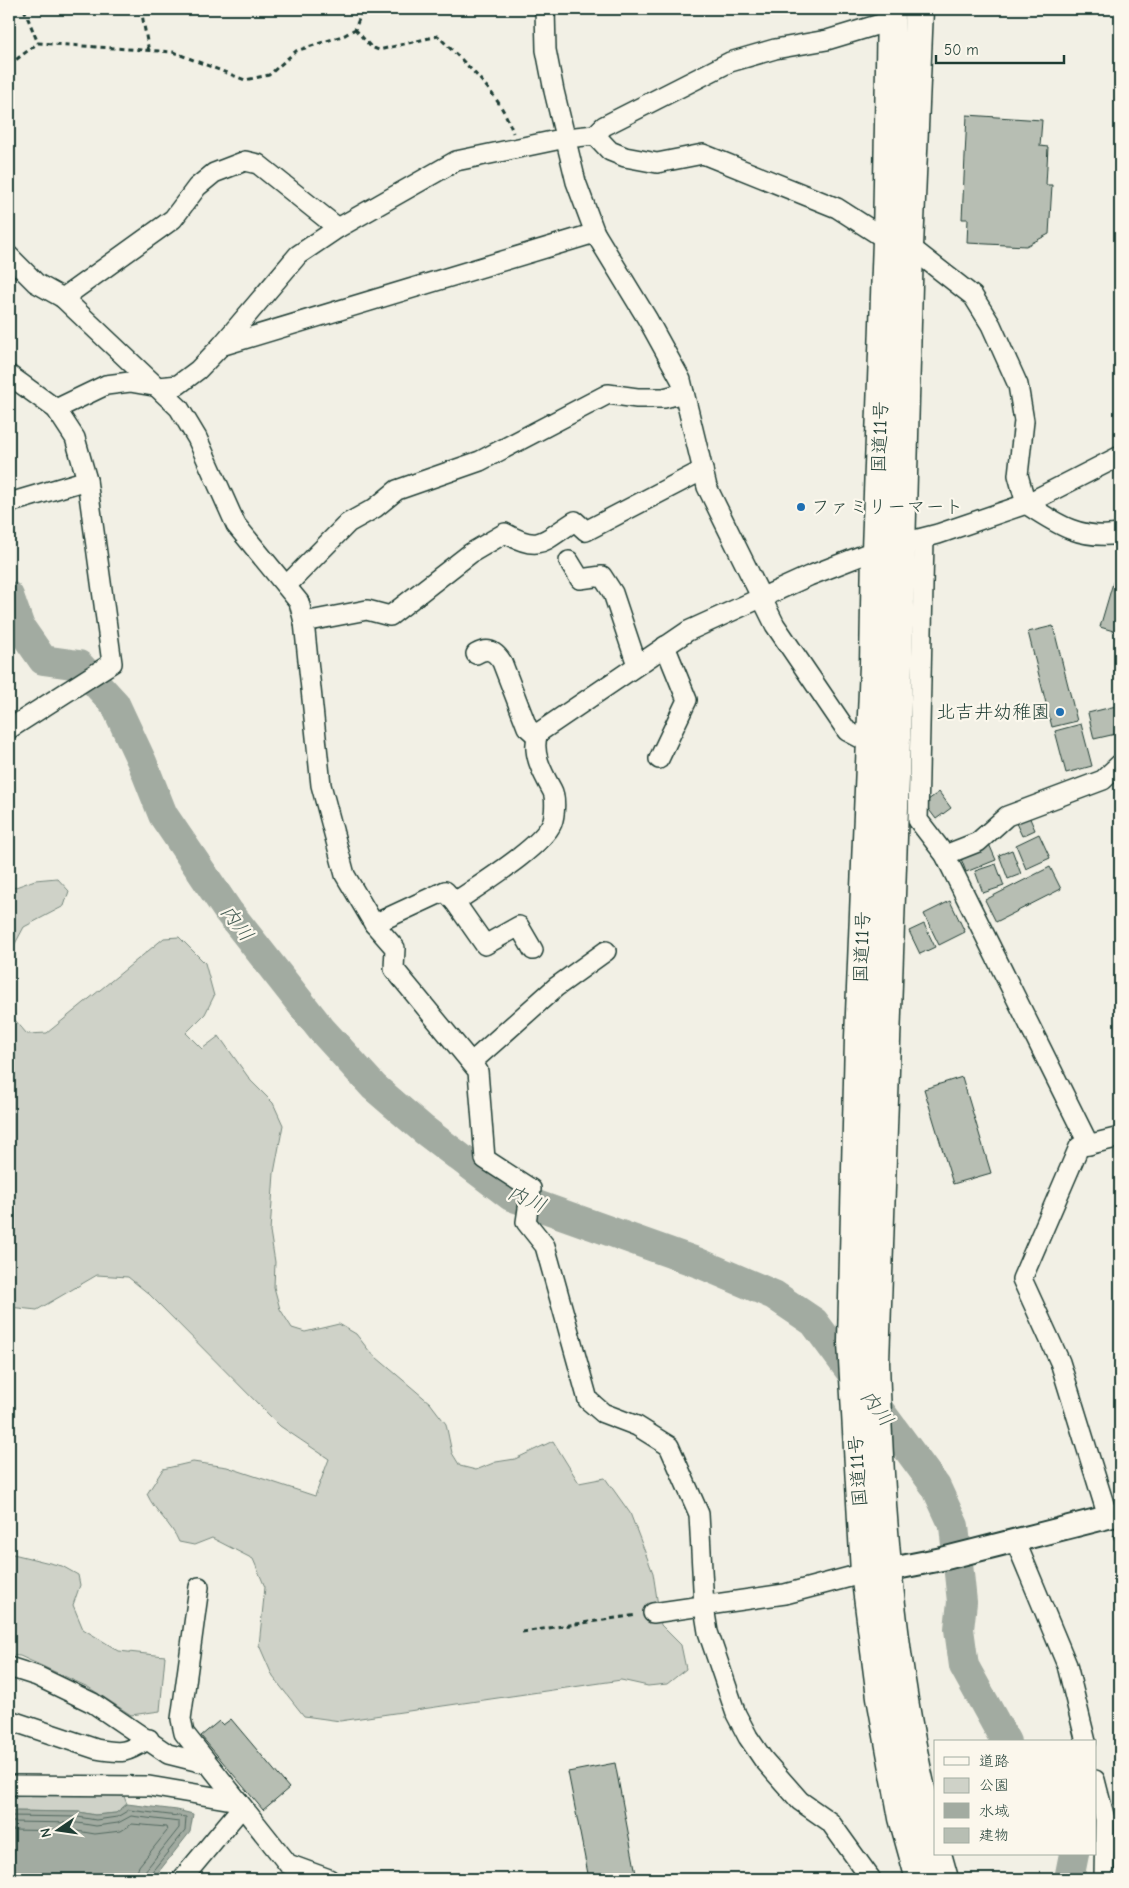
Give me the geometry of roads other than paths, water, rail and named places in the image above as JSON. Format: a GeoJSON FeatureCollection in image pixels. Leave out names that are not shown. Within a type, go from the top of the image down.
{"type":"FeatureCollection","features":[{"type":"Feature","properties":{"kind":"highway","name":"国道11号"},"geometry":{"type":"LineString","coordinates":[[919,9],[898,243],[876,550],[874,666],[859,1038],[852,1342],[855,1419],[876,1572],[904,1697],[920,1792],[934,1843]]}},
{"type":"Feature","properties":{"kind":"highway","name":"国道11号"},"geometry":{"type":"LineString","coordinates":[[891,15],[898,243],[913,540],[875,1362],[878,1454],[876,1572],[881,1697],[899,1799],[920,1879]]}},
{"type":"Feature","properties":{"kind":"highway"},"geometry":{"type":"LineString","coordinates":[[938,1856],[944,1879]]}},
{"type":"Feature","properties":{"kind":"street"},"geometry":{"type":"LineString","coordinates":[[545,9],[546,50],[576,182],[595,233],[648,320],[681,380],[707,487],[775,625],[847,731],[870,743]]}},
{"type":"Feature","properties":{"kind":"street"},"geometry":{"type":"LineString","coordinates":[[56,409],[106,385],[130,382],[159,387],[178,384],[198,370],[221,346],[298,255],[338,228],[456,161],[566,138],[595,135],[604,126],[730,62],[775,49],[827,40],[891,15]]}},
{"type":"Feature","properties":{"kind":"street"},"geometry":{"type":"LineString","coordinates":[[595,135],[610,151],[625,157],[657,163],[703,154],[836,208],[898,243],[973,296],[997,340],[1018,385],[1024,421],[1018,475],[1026,504],[1058,526],[1099,537],[1120,534]]}},
{"type":"Feature","properties":{"kind":"street"},"geometry":{"type":"LineString","coordinates":[[63,298],[173,219],[197,188],[214,173],[245,161],[258,164],[338,228]]}},
{"type":"Feature","properties":{"kind":"street"},"geometry":{"type":"LineString","coordinates":[[221,346],[595,233]]}},
{"type":"Feature","properties":{"kind":"street"},"geometry":{"type":"LineString","coordinates":[[9,256],[36,283],[63,298],[131,365],[159,387],[179,408],[197,438],[236,525],[299,602],[304,622],[321,785],[345,875],[374,924],[396,948],[394,969],[473,1061],[478,1070],[485,1159],[531,1190],[526,1222],[545,1246],[588,1400],[603,1414],[637,1426],[669,1446],[699,1514],[704,1607],[708,1632],[736,1714],[748,1737],[789,1790],[819,1816],[830,1822],[871,1879]]}},
{"type":"Feature","properties":{"kind":"street"},"geometry":{"type":"LineString","coordinates":[[9,375],[56,409],[75,438],[87,480],[112,663],[9,729]]}},
{"type":"Feature","properties":{"kind":"street"},"geometry":{"type":"LineString","coordinates":[[286,586],[348,523],[375,508],[397,490],[480,461],[608,394],[638,398],[664,398],[684,393]]}},
{"type":"Feature","properties":{"kind":"street"},"geometry":{"type":"LineString","coordinates":[[455,902],[540,840],[552,822],[554,795],[541,770],[534,744],[538,732],[665,646],[688,631],[876,550],[1026,504],[1120,456]]}},
{"type":"Feature","properties":{"kind":"street"},"geometry":{"type":"LineString","coordinates":[[304,622],[367,610],[390,616],[471,553],[505,534],[528,545],[537,545],[575,521],[586,531],[703,470]]}},
{"type":"Feature","properties":{"kind":"street"},"geometry":{"type":"LineString","coordinates":[[9,504],[87,480]]}},
{"type":"Feature","properties":{"kind":"street"},"geometry":{"type":"LineString","coordinates":[[913,540],[918,820],[945,854],[1089,1145]]}},
{"type":"Feature","properties":{"kind":"street"},"geometry":{"type":"LineString","coordinates":[[569,561],[580,579],[602,576],[610,587],[637,665]]}},
{"type":"Feature","properties":{"kind":"street"},"geometry":{"type":"LineString","coordinates":[[659,759],[687,700],[665,646]]}},
{"type":"Feature","properties":{"kind":"street"},"geometry":{"type":"LineString","coordinates":[[476,654],[482,650],[491,650],[498,655],[527,727],[537,736]]}},
{"type":"Feature","properties":{"kind":"street"},"geometry":{"type":"LineString","coordinates":[[945,854],[978,842],[1007,816],[1102,780],[1120,764]]}},
{"type":"Feature","properties":{"kind":"street"},"geometry":{"type":"LineString","coordinates":[[374,924],[445,891],[486,945],[519,926],[533,950]]}},
{"type":"Feature","properties":{"kind":"street"},"geometry":{"type":"LineString","coordinates":[[473,1061],[556,987],[606,952]]}},
{"type":"Feature","properties":{"kind":"street"},"geometry":{"type":"LineString","coordinates":[[653,1613],[785,1594],[876,1572],[942,1559],[1114,1516],[1060,1362],[1022,1279],[1079,1147],[1120,1137]]}},
{"type":"Feature","properties":{"kind":"street"},"geometry":{"type":"LineString","coordinates":[[1015,1540],[1067,1665],[1086,1740]]}},
{"type":"Feature","properties":{"kind":"street"},"geometry":{"type":"LineString","coordinates":[[199,1587],[181,1719],[184,1733],[288,1864],[329,1879]]}},
{"type":"Feature","properties":{"kind":"street"},"geometry":{"type":"LineString","coordinates":[[9,1667],[37,1676],[92,1703],[149,1739],[168,1754],[208,1764]]}},
{"type":"Feature","properties":{"kind":"street"},"geometry":{"type":"LineString","coordinates":[[9,1720],[96,1750],[110,1752],[128,1752],[149,1739]]}},
{"type":"Feature","properties":{"kind":"street"},"geometry":{"type":"LineString","coordinates":[[1096,1784],[1105,1819],[1104,1879]]}},
{"type":"Feature","properties":{"kind":"street"},"geometry":{"type":"LineString","coordinates":[[9,1785],[149,1786],[240,1804]]}},
{"type":"Feature","properties":{"kind":"street"},"geometry":{"type":"LineString","coordinates":[[182,1879],[240,1804]]}},
{"type":"Feature","properties":{"kind":"water"},"geometry":{"type":"Polygon","coordinates":[[[127,1804],[177,1810],[193,1814],[190,1832],[153,1879],[9,1879],[9,1811],[79,1812],[95,1815],[116,1813],[127,1804]]]}},
{"type":"Feature","properties":{"kind":"waterway","name":"内川"},"geometry":{"type":"LineString","coordinates":[[9,596],[20,627],[43,660],[79,665],[115,704],[142,762],[163,815],[228,911],[321,1029],[374,1087],[424,1130],[511,1196],[699,1263],[774,1295],[814,1322],[936,1487],[954,1526],[962,1602],[959,1629],[964,1666],[1005,1740]]}},
{"type":"Feature","properties":{"kind":"waterway","name":"内川"},"geometry":{"type":"LineString","coordinates":[[1069,1879],[1074,1856]]}},
{"type":"Feature","properties":{"kind":"place","name":"ファミリーマート"},"geometry":{"type":"Point","coordinates":[801,507]}},
{"type":"Feature","properties":{"kind":"place","name":"北吉井幼稚園"},"geometry":{"type":"Point","coordinates":[1060,712]}}]}
